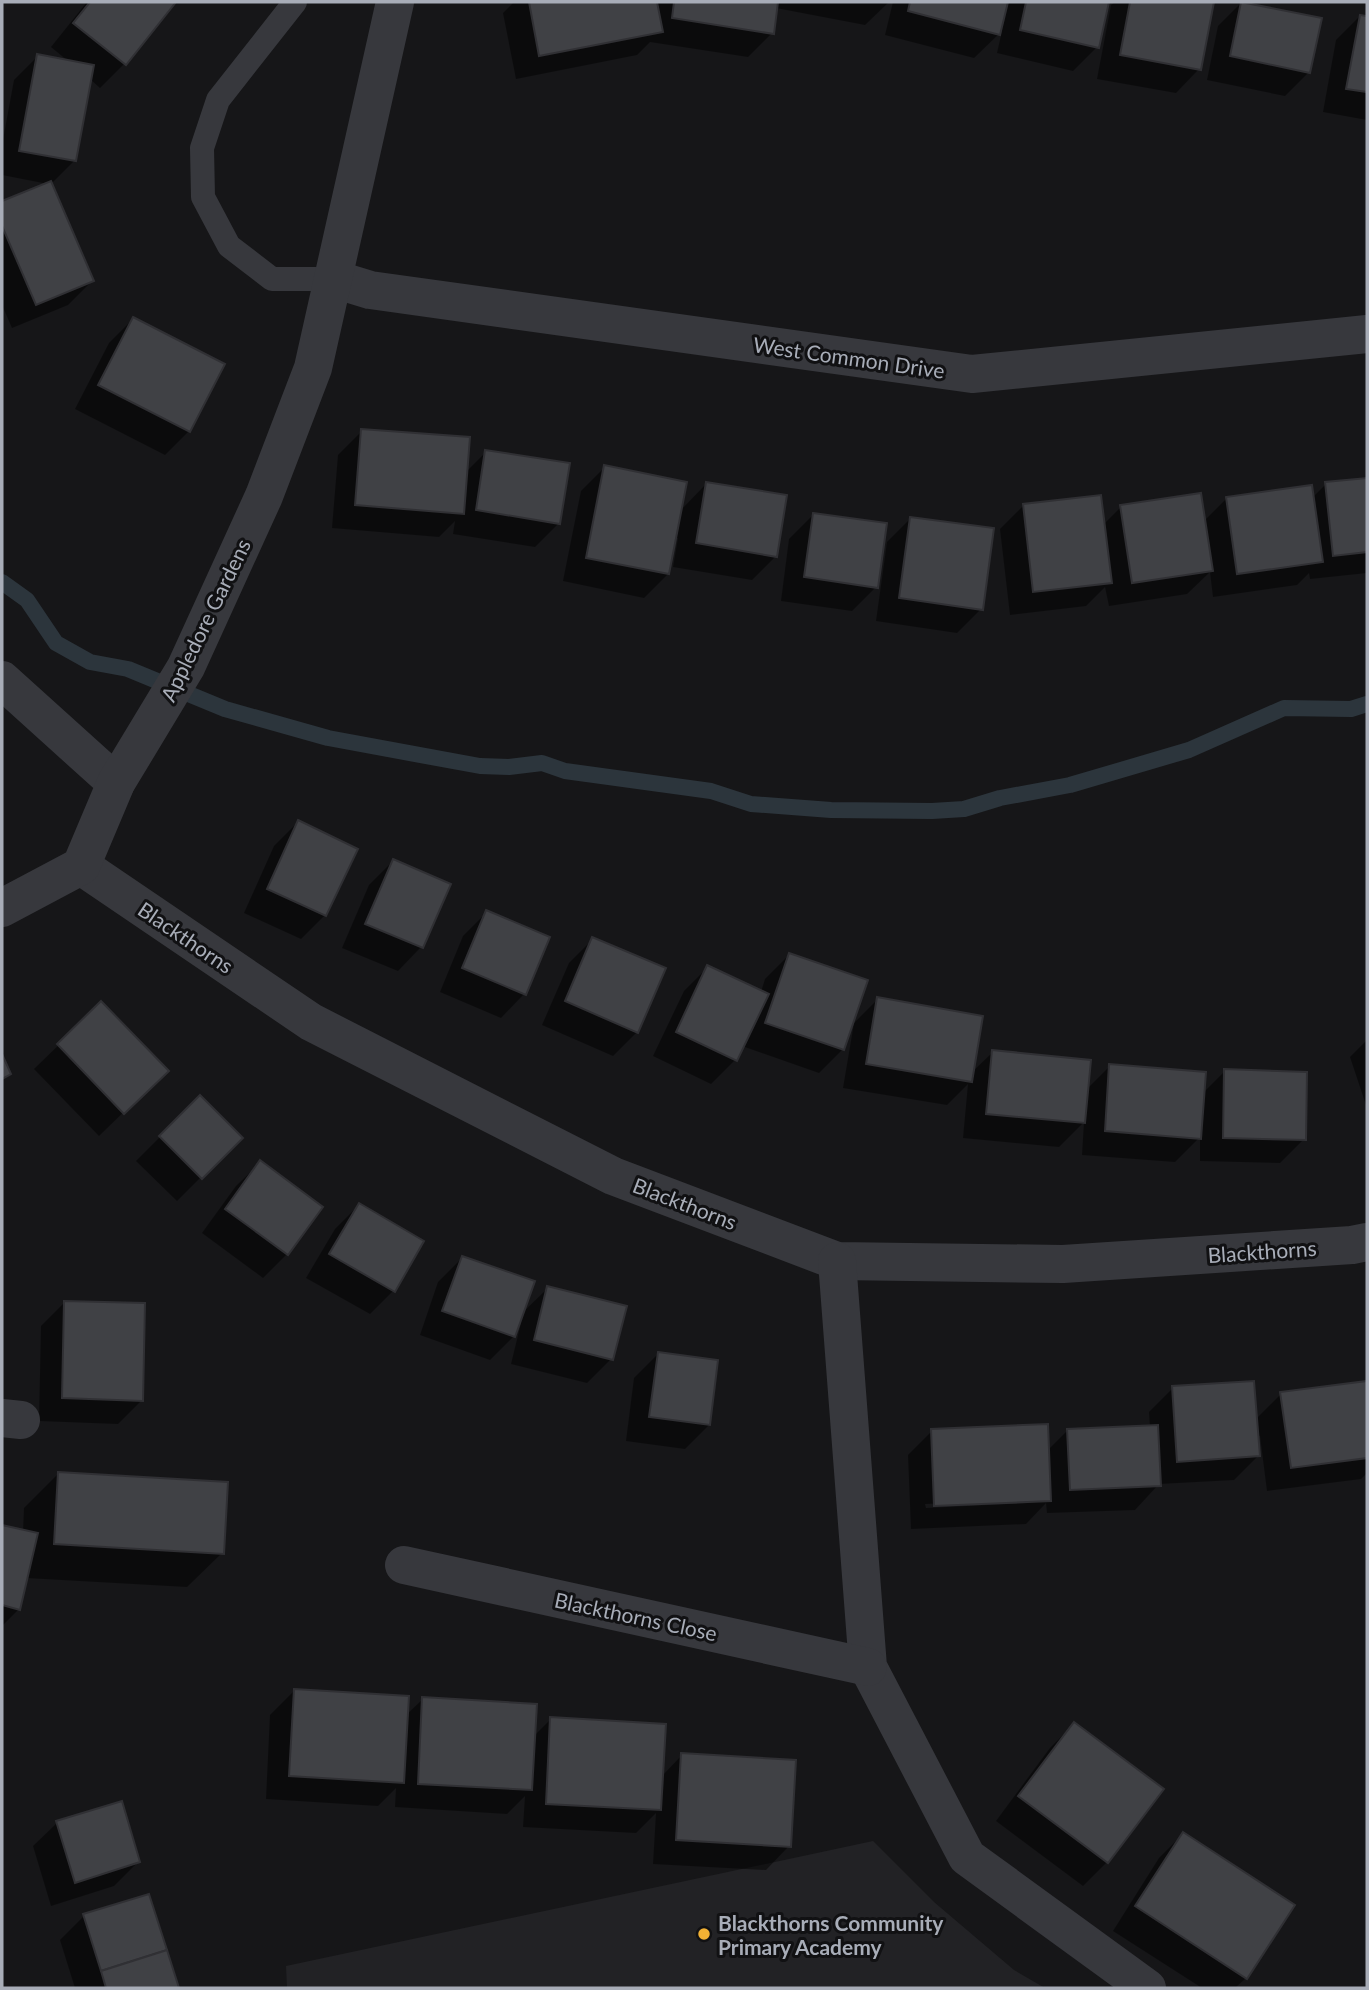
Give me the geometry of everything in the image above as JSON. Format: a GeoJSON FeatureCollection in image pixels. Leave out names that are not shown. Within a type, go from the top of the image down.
{"type":"FeatureCollection","features":[{"type":"Feature","properties":{"kind":"street"},"geometry":{"type":"LineString","coordinates":[[334,278],[395,2]]}},
{"type":"Feature","properties":{"kind":"street","name":"West Common Drive"},"geometry":{"type":"LineString","coordinates":[[334,278],[370,290],[972,374],[1367,334]]}},
{"type":"Feature","properties":{"kind":"street","name":"Appledore Gardens"},"geometry":{"type":"LineString","coordinates":[[81,866],[116,783],[186,667],[264,496],[313,368],[334,278]]}},
{"type":"Feature","properties":{"kind":"street"},"geometry":{"type":"LineString","coordinates":[[2,680],[116,783]]}},
{"type":"Feature","properties":{"kind":"street"},"geometry":{"type":"LineString","coordinates":[[2,908],[81,866]]}},
{"type":"Feature","properties":{"kind":"street","name":"Blackthorns"},"geometry":{"type":"LineString","coordinates":[[81,866],[311,1022],[614,1176],[838,1261],[1063,1264],[1367,1242]]}},
{"type":"Feature","properties":{"kind":"street"},"geometry":{"type":"LineString","coordinates":[[838,1261],[868,1667],[967,1857],[1147,1988]]}},
{"type":"Feature","properties":{"kind":"street","name":"Blackthorns Close"},"geometry":{"type":"LineString","coordinates":[[404,1565],[868,1667]]}},
{"type":"Feature","properties":{"kind":"lane","name":"West Common Drive"},"geometry":{"type":"LineString","coordinates":[[296,2],[218,100],[202,148],[203,197],[229,246],[272,279],[334,278]]}},
{"type":"Feature","properties":{"kind":"shaded area","name":"Blackthorns Community Primary Academy"},"geometry":{"type":"Polygon","coordinates":[[[873,1841],[934,1902],[1014,1970],[1045,1988],[287,1988],[286,1966],[873,1841]]]}},
{"type":"Feature","properties":{"kind":"building"},"geometry":{"type":"Polygon","coordinates":[[[90,2],[176,2],[126,65],[73,23],[90,2]]]}},
{"type":"Feature","properties":{"kind":"building"},"geometry":{"type":"Polygon","coordinates":[[[529,2],[657,2],[663,32],[539,56],[529,2]]]}},
{"type":"Feature","properties":{"kind":"building"},"geometry":{"type":"Polygon","coordinates":[[[674,2],[778,2],[774,34],[672,18],[674,2]]]}},
{"type":"Feature","properties":{"kind":"building"},"geometry":{"type":"Polygon","coordinates":[[[910,2],[1008,2],[1000,35],[908,11],[910,2]]]}},
{"type":"Feature","properties":{"kind":"building"},"geometry":{"type":"Polygon","coordinates":[[[1026,2],[1109,2],[1099,48],[1020,30],[1026,2]]]}},
{"type":"Feature","properties":{"kind":"building"},"geometry":{"type":"Polygon","coordinates":[[[1130,2],[1214,2],[1201,70],[1120,55],[1130,2]]]}},
{"type":"Feature","properties":{"kind":"building"},"geometry":{"type":"Polygon","coordinates":[[[1241,2],[1322,18],[1310,73],[1230,56],[1241,2]]]}},
{"type":"Feature","properties":{"kind":"building"},"geometry":{"type":"Polygon","coordinates":[[[1360,15],[1367,16],[1367,92],[1346,89],[1360,15]]]}},
{"type":"Feature","properties":{"kind":"building"},"geometry":{"type":"Polygon","coordinates":[[[37,54],[94,65],[76,161],[19,151],[37,54]]]}},
{"type":"Feature","properties":{"kind":"building"},"geometry":{"type":"Polygon","coordinates":[[[51,181],[94,281],[36,305],[2,226],[2,201],[51,181]]]}},
{"type":"Feature","properties":{"kind":"building"},"geometry":{"type":"Polygon","coordinates":[[[133,317],[225,364],[190,432],[98,385],[133,317]]]}},
{"type":"Feature","properties":{"kind":"building"},"geometry":{"type":"Polygon","coordinates":[[[361,429],[470,437],[464,514],[355,505],[361,429]]]}},
{"type":"Feature","properties":{"kind":"building"},"geometry":{"type":"Polygon","coordinates":[[[485,450],[570,463],[560,524],[476,510],[485,450]]]}},
{"type":"Feature","properties":{"kind":"building"},"geometry":{"type":"Polygon","coordinates":[[[604,465],[687,482],[669,574],[586,558],[604,465]]]}},
{"type":"Feature","properties":{"kind":"building"},"geometry":{"type":"Polygon","coordinates":[[[1367,478],[1367,552],[1333,556],[1325,482],[1367,478]]]}},
{"type":"Feature","properties":{"kind":"building"},"geometry":{"type":"Polygon","coordinates":[[[706,482],[787,495],[777,557],[696,543],[706,482]]]}},
{"type":"Feature","properties":{"kind":"building"},"geometry":{"type":"Polygon","coordinates":[[[1312,485],[1323,562],[1237,574],[1226,497],[1312,485]]]}},
{"type":"Feature","properties":{"kind":"building"},"geometry":{"type":"Polygon","coordinates":[[[1201,493],[1213,571],[1132,583],[1120,505],[1201,493]]]}},
{"type":"Feature","properties":{"kind":"building"},"geometry":{"type":"Polygon","coordinates":[[[1101,495],[1112,583],[1033,592],[1023,504],[1101,495]]]}},
{"type":"Feature","properties":{"kind":"building"},"geometry":{"type":"Polygon","coordinates":[[[813,513],[887,523],[878,588],[804,577],[813,513]]]}},
{"type":"Feature","properties":{"kind":"building"},"geometry":{"type":"Polygon","coordinates":[[[910,517],[994,528],[983,610],[899,598],[910,517]]]}},
{"type":"Feature","properties":{"kind":"building"},"geometry":{"type":"Polygon","coordinates":[[[298,820],[358,849],[326,916],[267,889],[298,820]]]}},
{"type":"Feature","properties":{"kind":"building"},"geometry":{"type":"Polygon","coordinates":[[[393,859],[451,884],[423,948],[365,924],[393,859]]]}},
{"type":"Feature","properties":{"kind":"building"},"geometry":{"type":"Polygon","coordinates":[[[486,910],[550,937],[526,995],[462,968],[486,910]]]}},
{"type":"Feature","properties":{"kind":"building"},"geometry":{"type":"Polygon","coordinates":[[[592,937],[666,968],[638,1033],[565,1001],[592,937]]]}},
{"type":"Feature","properties":{"kind":"building"},"geometry":{"type":"Polygon","coordinates":[[[789,953],[868,980],[844,1050],[765,1023],[789,953]]]}},
{"type":"Feature","properties":{"kind":"building"},"geometry":{"type":"Polygon","coordinates":[[[707,965],[769,994],[737,1061],[676,1032],[707,965]]]}},
{"type":"Feature","properties":{"kind":"building"},"geometry":{"type":"Polygon","coordinates":[[[877,997],[983,1016],[972,1082],[866,1064],[877,997]]]}},
{"type":"Feature","properties":{"kind":"building"},"geometry":{"type":"Polygon","coordinates":[[[101,1001],[169,1071],[124,1114],[57,1044],[101,1001]]]}},
{"type":"Feature","properties":{"kind":"building"},"geometry":{"type":"Polygon","coordinates":[[[992,1050],[1091,1060],[1085,1123],[986,1114],[992,1050]]]}},
{"type":"Feature","properties":{"kind":"building"},"geometry":{"type":"Polygon","coordinates":[[[2,1054],[11,1074],[2,1079],[2,1054]]]}},
{"type":"Feature","properties":{"kind":"building"},"geometry":{"type":"Polygon","coordinates":[[[1109,1064],[1206,1072],[1201,1139],[1105,1131],[1109,1064]]]}},
{"type":"Feature","properties":{"kind":"building"},"geometry":{"type":"Polygon","coordinates":[[[1224,1069],[1307,1072],[1306,1140],[1223,1138],[1224,1069]]]}},
{"type":"Feature","properties":{"kind":"building"},"geometry":{"type":"Polygon","coordinates":[[[200,1095],[243,1138],[202,1179],[159,1136],[200,1095]]]}},
{"type":"Feature","properties":{"kind":"building"},"geometry":{"type":"Polygon","coordinates":[[[260,1160],[323,1207],[288,1255],[225,1209],[260,1160]]]}},
{"type":"Feature","properties":{"kind":"building"},"geometry":{"type":"Polygon","coordinates":[[[359,1203],[424,1241],[395,1292],[329,1254],[359,1203]]]}},
{"type":"Feature","properties":{"kind":"building"},"geometry":{"type":"Polygon","coordinates":[[[462,1256],[535,1281],[515,1337],[442,1311],[462,1256]]]}},
{"type":"Feature","properties":{"kind":"building"},"geometry":{"type":"Polygon","coordinates":[[[547,1286],[627,1306],[613,1360],[534,1340],[547,1286]]]}},
{"type":"Feature","properties":{"kind":"building"},"geometry":{"type":"Polygon","coordinates":[[[64,1301],[145,1303],[143,1401],[62,1398],[64,1301]]]}},
{"type":"Feature","properties":{"kind":"building"},"geometry":{"type":"Polygon","coordinates":[[[658,1352],[718,1360],[710,1425],[649,1417],[658,1352]]]}},
{"type":"Feature","properties":{"kind":"building"},"geometry":{"type":"Polygon","coordinates":[[[1254,1381],[1260,1456],[1177,1462],[1172,1386],[1254,1381]]]}},
{"type":"Feature","properties":{"kind":"building"},"geometry":{"type":"Polygon","coordinates":[[[1367,1381],[1367,1458],[1291,1468],[1280,1392],[1367,1381]]]}},
{"type":"Feature","properties":{"kind":"building"},"geometry":{"type":"Polygon","coordinates":[[[1048,1424],[1051,1501],[934,1506],[931,1429],[1048,1424]]]}},
{"type":"Feature","properties":{"kind":"building"},"geometry":{"type":"Polygon","coordinates":[[[1158,1425],[1161,1486],[1070,1490],[1067,1429],[1158,1425]]]}},
{"type":"Feature","properties":{"kind":"building"},"geometry":{"type":"Polygon","coordinates":[[[58,1472],[228,1482],[224,1554],[54,1544],[58,1472]]]}},
{"type":"Feature","properties":{"kind":"building"},"geometry":{"type":"Polygon","coordinates":[[[2,1525],[38,1533],[20,1610],[2,1605],[2,1525]]]}},
{"type":"Feature","properties":{"kind":"building"},"geometry":{"type":"Polygon","coordinates":[[[294,1689],[409,1696],[404,1783],[289,1776],[294,1689]]]}},
{"type":"Feature","properties":{"kind":"building"},"geometry":{"type":"Polygon","coordinates":[[[422,1697],[537,1704],[532,1790],[418,1784],[422,1697]]]}},
{"type":"Feature","properties":{"kind":"building"},"geometry":{"type":"Polygon","coordinates":[[[550,1717],[666,1724],[661,1810],[546,1804],[550,1717]]]}},
{"type":"Feature","properties":{"kind":"building"},"geometry":{"type":"Polygon","coordinates":[[[1074,1722],[1164,1789],[1108,1863],[1018,1796],[1074,1722]]]}},
{"type":"Feature","properties":{"kind":"building"},"geometry":{"type":"Polygon","coordinates":[[[681,1753],[796,1760],[791,1847],[676,1840],[681,1753]]]}},
{"type":"Feature","properties":{"kind":"building"},"geometry":{"type":"Polygon","coordinates":[[[122,1801],[140,1862],[75,1883],[56,1821],[122,1801]]]}},
{"type":"Feature","properties":{"kind":"building"},"geometry":{"type":"Polygon","coordinates":[[[1183,1832],[1295,1905],[1247,1979],[1135,1906],[1183,1832]]]}},
{"type":"Feature","properties":{"kind":"building"},"geometry":{"type":"Polygon","coordinates":[[[149,1894],[167,1950],[101,1971],[83,1914],[149,1894]]]}},
{"type":"Feature","properties":{"kind":"building"},"geometry":{"type":"Polygon","coordinates":[[[167,1950],[179,1988],[106,1988],[101,1971],[167,1950]]]}},
{"type":"Feature","properties":{"kind":"waterway"},"geometry":{"type":"LineString","coordinates":[[2,582],[27,600],[56,643],[90,662],[128,669],[225,709],[328,738],[480,766],[509,767],[542,763],[565,771],[711,791],[751,804],[831,810],[964,809],[1000,798],[1070,785],[1189,750],[1284,708],[1351,709],[1367,704]]}},
{"type":"Feature","properties":{"kind":"place","name":"Blackthorns Community Primary Academy"},"geometry":{"type":"Point","coordinates":[704,1934]}}]}
